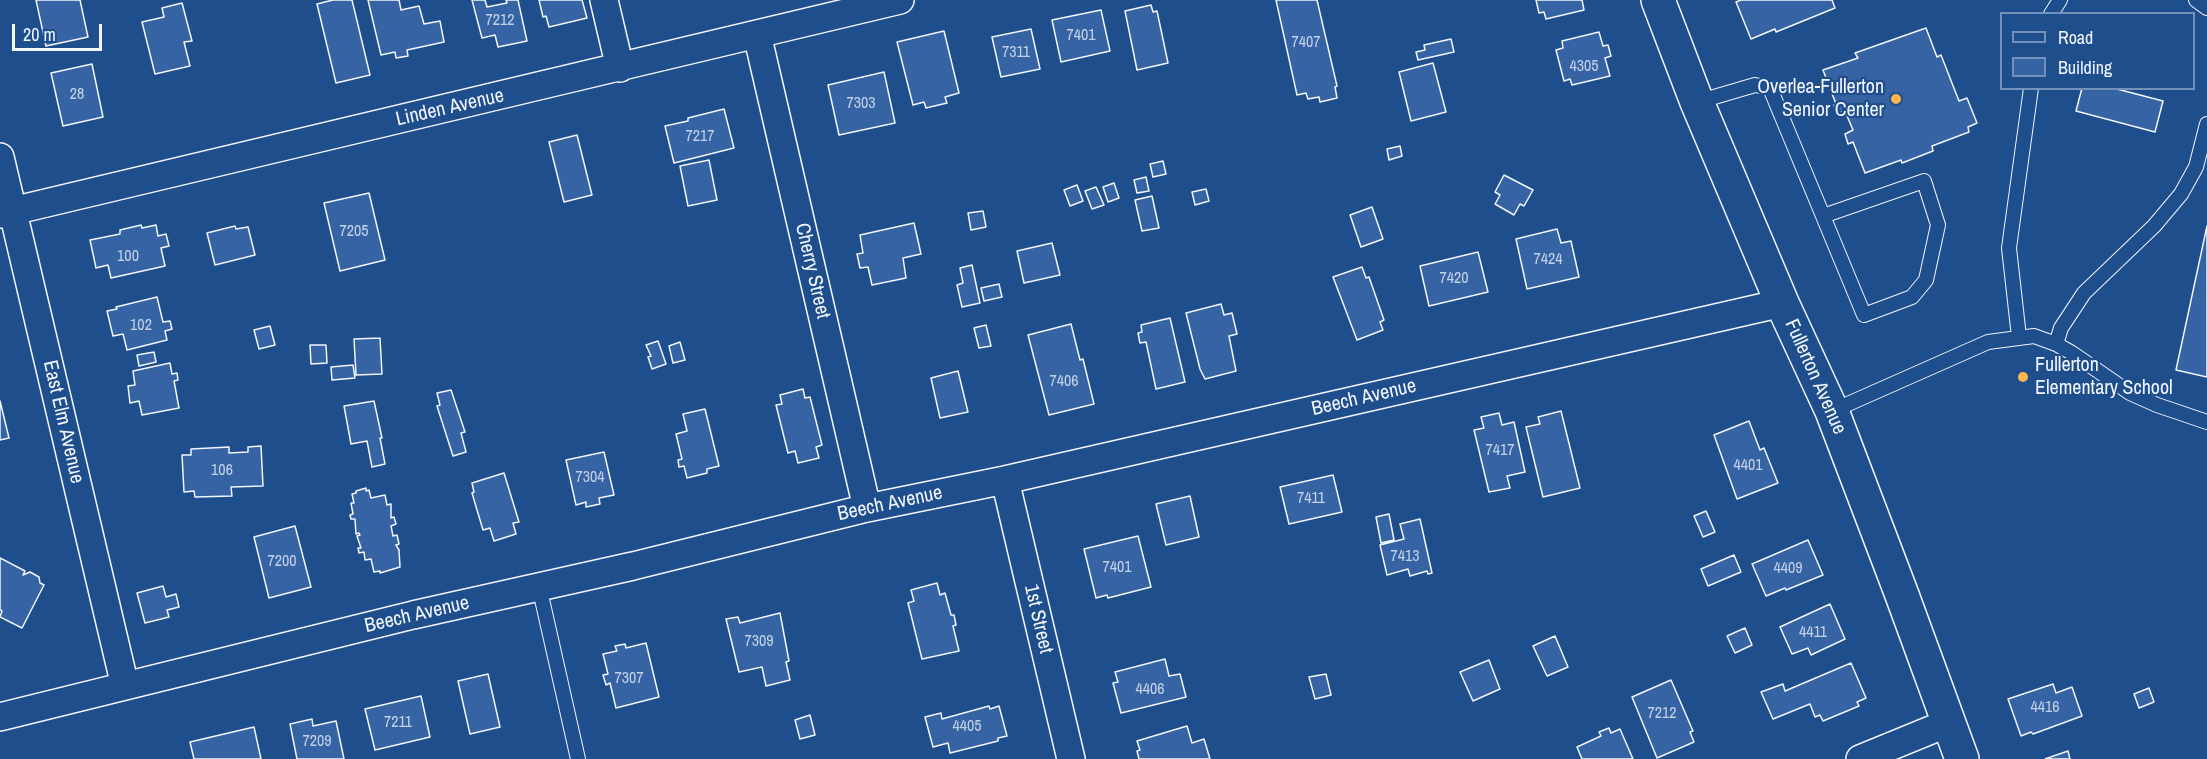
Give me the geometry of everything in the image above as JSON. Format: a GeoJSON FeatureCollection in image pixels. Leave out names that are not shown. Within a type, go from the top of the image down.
{"type":"FeatureCollection","features":[{"type":"Feature","properties":{"kind":"street"},"geometry":{"type":"LineString","coordinates":[[604,0],[620,68]]}},
{"type":"Feature","properties":{"kind":"street","name":"Linden Avenue"},"geometry":{"type":"LineString","coordinates":[[6,212],[900,0]]}},
{"type":"Feature","properties":{"kind":"street","name":"Fullerton Avenue"},"geometry":{"type":"LineString","coordinates":[[1658,0],[1697,102],[1782,303],[1832,411],[1962,759]]}},
{"type":"Feature","properties":{"kind":"street","name":"Cherry Street"},"geometry":{"type":"LineString","coordinates":[[757,34],[867,508]]}},
{"type":"Feature","properties":{"kind":"street","name":"East Elm Avenue"},"geometry":{"type":"LineString","coordinates":[[0,157],[6,212],[125,686]]}},
{"type":"Feature","properties":{"kind":"street","name":"Beech Avenue"},"geometry":{"type":"LineString","coordinates":[[0,717],[413,615],[633,566],[867,508],[1005,480],[1782,303]]}},
{"type":"Feature","properties":{"kind":"street","name":"1st Street"},"geometry":{"type":"LineString","coordinates":[[1005,480],[1071,759]]}},
{"type":"Feature","properties":{"kind":"street"},"geometry":{"type":"LineString","coordinates":[[1860,759],[1948,723]]}},
{"type":"Feature","properties":{"kind":"lane"},"geometry":{"type":"LineString","coordinates":[[2196,0],[2207,8]]}},
{"type":"Feature","properties":{"kind":"lane"},"geometry":{"type":"LineString","coordinates":[[1697,102],[1755,85],[1770,88],[1823,216],[1864,315],[1912,297],[1926,280],[1938,225],[1924,181],[1823,216]]}},
{"type":"Feature","properties":{"kind":"lane"},"geometry":{"type":"LineString","coordinates":[[2019,338],[2009,248],[2031,90]]}},
{"type":"Feature","properties":{"kind":"lane"},"geometry":{"type":"LineString","coordinates":[[2056,344],[2061,328],[2078,302],[2154,226],[2181,194],[2196,166],[2207,124]]}},
{"type":"Feature","properties":{"kind":"lane"},"geometry":{"type":"LineString","coordinates":[[1832,411],[1988,342],[2034,336],[2056,344],[2130,393],[2207,422]]}},
{"type":"Feature","properties":{"kind":"lane"},"geometry":{"type":"LineString","coordinates":[[539,586],[578,759]]}},
{"type":"Feature","properties":{"kind":"building"},"geometry":{"type":"Polygon","coordinates":[[[36,0],[80,0],[88,37],[46,46],[36,0]]]}},
{"type":"Feature","properties":{"kind":"building"},"geometry":{"type":"Polygon","coordinates":[[[333,0],[352,0],[370,75],[336,83],[317,4],[333,0]]]}},
{"type":"Feature","properties":{"kind":"building"},"geometry":{"type":"Polygon","coordinates":[[[368,0],[399,0],[401,10],[419,6],[424,24],[440,21],[444,42],[407,50],[408,56],[396,58],[395,52],[381,55],[368,0]]]}},
{"type":"Feature","properties":{"kind":"building"},"geometry":{"type":"Polygon","coordinates":[[[472,0],[485,0],[487,7],[507,3],[506,0],[518,0],[527,41],[498,47],[495,35],[482,38],[472,0]]]}},
{"type":"Feature","properties":{"kind":"building"},"geometry":{"type":"Polygon","coordinates":[[[539,0],[582,0],[587,18],[549,27],[546,16],[543,17],[539,0]]]}},
{"type":"Feature","properties":{"kind":"building"},"geometry":{"type":"Polygon","coordinates":[[[1276,0],[1317,0],[1337,86],[1335,87],[1337,98],[1320,102],[1319,97],[1308,99],[1306,93],[1297,95],[1276,0]]]}},
{"type":"Feature","properties":{"kind":"building"},"geometry":{"type":"Polygon","coordinates":[[[1536,0],[1582,0],[1584,10],[1546,19],[1544,12],[1539,13],[1536,0]]]}},
{"type":"Feature","properties":{"kind":"building"},"geometry":{"type":"Polygon","coordinates":[[[1741,0],[1832,0],[1835,8],[1776,32],[1775,29],[1751,39],[1736,2],[1741,0]]]}},
{"type":"Feature","properties":{"kind":"building"},"geometry":{"type":"Polygon","coordinates":[[[182,3],[192,41],[184,42],[190,66],[155,74],[142,22],[164,17],[162,8],[182,3]]]}},
{"type":"Feature","properties":{"kind":"building"},"geometry":{"type":"Polygon","coordinates":[[[1151,5],[1153,12],[1157,11],[1168,63],[1137,70],[1125,11],[1151,5]]]}},
{"type":"Feature","properties":{"kind":"building"},"geometry":{"type":"Polygon","coordinates":[[[1101,10],[1110,51],[1061,62],[1052,20],[1101,10]]]}},
{"type":"Feature","properties":{"kind":"building","name":"Overlea-Fullerton Senior Center"},"geometry":{"type":"Polygon","coordinates":[[[1926,28],[1937,57],[1941,55],[1959,101],[1967,98],[1977,123],[1968,127],[1969,132],[1932,146],[1933,151],[1902,163],[1901,160],[1865,173],[1853,142],[1848,144],[1845,134],[1853,130],[1845,111],[1837,114],[1834,105],[1836,104],[1823,70],[1858,58],[1855,53],[1926,28]]]}},
{"type":"Feature","properties":{"kind":"building"},"geometry":{"type":"Polygon","coordinates":[[[1031,29],[1040,69],[1001,77],[992,37],[1031,29]]]}},
{"type":"Feature","properties":{"kind":"building"},"geometry":{"type":"Polygon","coordinates":[[[944,31],[959,93],[945,97],[947,103],[926,108],[924,102],[913,105],[897,42],[944,31]]]}},
{"type":"Feature","properties":{"kind":"building"},"geometry":{"type":"Polygon","coordinates":[[[1599,32],[1603,46],[1608,45],[1611,56],[1605,58],[1610,76],[1572,85],[1570,79],[1564,81],[1556,50],[1563,48],[1562,41],[1599,32]]]}},
{"type":"Feature","properties":{"kind":"building"},"geometry":{"type":"Polygon","coordinates":[[[1451,39],[1454,52],[1418,60],[1416,52],[1425,50],[1424,45],[1451,39]]]}},
{"type":"Feature","properties":{"kind":"building"},"geometry":{"type":"Polygon","coordinates":[[[1433,63],[1446,112],[1411,121],[1399,72],[1433,63]]]}},
{"type":"Feature","properties":{"kind":"building"},"geometry":{"type":"Polygon","coordinates":[[[92,64],[103,117],[63,126],[51,73],[92,64]]]}},
{"type":"Feature","properties":{"kind":"building"},"geometry":{"type":"Polygon","coordinates":[[[884,72],[895,123],[839,135],[828,85],[884,72]]]}},
{"type":"Feature","properties":{"kind":"building"},"geometry":{"type":"Polygon","coordinates":[[[2081,90],[2121,90],[2163,101],[2155,132],[2076,111],[2081,90]]]}},
{"type":"Feature","properties":{"kind":"building"},"geometry":{"type":"Polygon","coordinates":[[[724,109],[734,148],[674,163],[665,126],[724,109]]]}},
{"type":"Feature","properties":{"kind":"building"},"geometry":{"type":"Polygon","coordinates":[[[577,135],[592,195],[564,202],[549,142],[577,135]]]}},
{"type":"Feature","properties":{"kind":"building"},"geometry":{"type":"Polygon","coordinates":[[[1400,146],[1402,156],[1389,160],[1387,149],[1400,146]]]}},
{"type":"Feature","properties":{"kind":"building"},"geometry":{"type":"Polygon","coordinates":[[[709,160],[717,200],[688,206],[680,166],[709,160]]]}},
{"type":"Feature","properties":{"kind":"building"},"geometry":{"type":"Polygon","coordinates":[[[1163,161],[1166,174],[1153,177],[1150,164],[1163,161]]]}},
{"type":"Feature","properties":{"kind":"building"},"geometry":{"type":"Polygon","coordinates":[[[1504,175],[1533,190],[1524,206],[1520,204],[1514,215],[1495,204],[1500,195],[1495,192],[1504,175]]]}},
{"type":"Feature","properties":{"kind":"building"},"geometry":{"type":"Polygon","coordinates":[[[1146,177],[1149,191],[1137,193],[1134,180],[1146,177]]]}},
{"type":"Feature","properties":{"kind":"building"},"geometry":{"type":"Polygon","coordinates":[[[1114,183],[1119,198],[1108,202],[1103,187],[1114,183]]]}},
{"type":"Feature","properties":{"kind":"building"},"geometry":{"type":"Polygon","coordinates":[[[1077,185],[1083,201],[1070,206],[1064,190],[1077,185]]]}},
{"type":"Feature","properties":{"kind":"building"},"geometry":{"type":"Polygon","coordinates":[[[1096,187],[1104,205],[1092,209],[1085,191],[1096,187]]]}},
{"type":"Feature","properties":{"kind":"building"},"geometry":{"type":"Polygon","coordinates":[[[1206,189],[1209,201],[1195,205],[1192,192],[1206,189]]]}},
{"type":"Feature","properties":{"kind":"building"},"geometry":{"type":"Polygon","coordinates":[[[369,193],[385,260],[340,271],[324,203],[369,193]]]}},
{"type":"Feature","properties":{"kind":"building"},"geometry":{"type":"Polygon","coordinates":[[[1152,196],[1159,228],[1142,231],[1135,200],[1152,196]]]}},
{"type":"Feature","properties":{"kind":"building"},"geometry":{"type":"Polygon","coordinates":[[[1372,207],[1383,239],[1361,247],[1350,215],[1372,207]]]}},
{"type":"Feature","properties":{"kind":"building"},"geometry":{"type":"Polygon","coordinates":[[[983,211],[986,227],[971,230],[968,213],[983,211]]]}},
{"type":"Feature","properties":{"kind":"building"},"geometry":{"type":"Polygon","coordinates":[[[914,223],[921,254],[903,258],[906,278],[872,285],[868,267],[860,268],[857,254],[863,253],[860,235],[914,223]]]}},
{"type":"Feature","properties":{"kind":"building"},"geometry":{"type":"Polygon","coordinates":[[[141,225],[142,228],[156,225],[158,236],[166,234],[169,246],[161,248],[165,266],[111,278],[108,265],[96,268],[90,240],[120,234],[120,230],[141,225]]]}},
{"type":"Feature","properties":{"kind":"building"},"geometry":{"type":"Polygon","coordinates":[[[235,226],[236,229],[248,227],[255,255],[215,265],[207,233],[235,226]]]}},
{"type":"Feature","properties":{"kind":"building"},"geometry":{"type":"Polygon","coordinates":[[[2207,226],[2207,377],[2176,370],[2207,226]]]}},
{"type":"Feature","properties":{"kind":"building"},"geometry":{"type":"Polygon","coordinates":[[[1557,229],[1561,243],[1571,241],[1579,277],[1527,289],[1516,239],[1557,229]]]}},
{"type":"Feature","properties":{"kind":"building"},"geometry":{"type":"Polygon","coordinates":[[[1052,243],[1060,275],[1024,283],[1017,251],[1052,243]]]}},
{"type":"Feature","properties":{"kind":"building"},"geometry":{"type":"Polygon","coordinates":[[[1478,252],[1488,292],[1429,306],[1420,266],[1478,252]]]}},
{"type":"Feature","properties":{"kind":"building"},"geometry":{"type":"Polygon","coordinates":[[[972,265],[980,303],[962,307],[957,285],[963,283],[960,268],[972,265]]]}},
{"type":"Feature","properties":{"kind":"building"},"geometry":{"type":"Polygon","coordinates":[[[1362,267],[1366,278],[1369,277],[1384,320],[1380,322],[1383,330],[1357,340],[1333,277],[1362,267]]]}},
{"type":"Feature","properties":{"kind":"building"},"geometry":{"type":"Polygon","coordinates":[[[999,284],[1002,297],[984,301],[981,288],[999,284]]]}},
{"type":"Feature","properties":{"kind":"building"},"geometry":{"type":"Polygon","coordinates":[[[157,297],[163,322],[170,321],[172,329],[165,331],[167,340],[127,350],[123,334],[113,336],[107,311],[157,297]]]}},
{"type":"Feature","properties":{"kind":"building"},"geometry":{"type":"Polygon","coordinates":[[[1221,304],[1224,315],[1232,313],[1237,334],[1229,336],[1236,371],[1205,379],[1200,369],[1186,313],[1221,304]]]}},
{"type":"Feature","properties":{"kind":"building"},"geometry":{"type":"Polygon","coordinates":[[[1170,318],[1185,382],[1156,389],[1146,342],[1140,343],[1138,333],[1142,332],[1141,325],[1170,318]]]}},
{"type":"Feature","properties":{"kind":"building"},"geometry":{"type":"Polygon","coordinates":[[[1071,324],[1080,360],[1083,359],[1094,404],[1049,415],[1028,335],[1071,324]]]}},
{"type":"Feature","properties":{"kind":"building"},"geometry":{"type":"Polygon","coordinates":[[[986,325],[991,346],[979,348],[974,328],[986,325]]]}},
{"type":"Feature","properties":{"kind":"building"},"geometry":{"type":"Polygon","coordinates":[[[270,326],[275,345],[259,349],[254,330],[270,326]]]}},
{"type":"Feature","properties":{"kind":"building"},"geometry":{"type":"Polygon","coordinates":[[[380,338],[382,374],[356,375],[354,339],[380,338]]]}},
{"type":"Feature","properties":{"kind":"building"},"geometry":{"type":"Polygon","coordinates":[[[658,341],[666,364],[652,369],[648,357],[651,356],[646,345],[658,341]]]}},
{"type":"Feature","properties":{"kind":"building"},"geometry":{"type":"Polygon","coordinates":[[[680,342],[685,360],[673,363],[669,346],[680,342]]]}},
{"type":"Feature","properties":{"kind":"building"},"geometry":{"type":"Polygon","coordinates":[[[310,345],[326,345],[327,363],[311,364],[310,345]]]}},
{"type":"Feature","properties":{"kind":"building"},"geometry":{"type":"Polygon","coordinates":[[[154,352],[156,362],[139,366],[137,355],[154,352]]]}},
{"type":"Feature","properties":{"kind":"building"},"geometry":{"type":"Polygon","coordinates":[[[170,363],[172,374],[177,373],[178,380],[174,381],[179,408],[142,415],[139,401],[130,403],[128,386],[135,385],[133,371],[170,363]]]}},
{"type":"Feature","properties":{"kind":"building"},"geometry":{"type":"Polygon","coordinates":[[[353,365],[355,378],[332,380],[331,367],[353,365]]]}},
{"type":"Feature","properties":{"kind":"building"},"geometry":{"type":"Polygon","coordinates":[[[958,371],[968,412],[940,418],[931,378],[958,371]]]}},
{"type":"Feature","properties":{"kind":"building"},"geometry":{"type":"Polygon","coordinates":[[[803,389],[805,398],[810,397],[822,445],[816,447],[819,458],[798,463],[795,451],[788,453],[776,405],[782,404],[780,395],[803,389]]]}},
{"type":"Feature","properties":{"kind":"building"},"geometry":{"type":"Polygon","coordinates":[[[451,390],[465,432],[461,433],[466,452],[453,456],[437,406],[440,405],[437,393],[451,390]]]}},
{"type":"Feature","properties":{"kind":"building"},"geometry":{"type":"Polygon","coordinates":[[[0,401],[9,438],[0,440],[0,401]]]}},
{"type":"Feature","properties":{"kind":"building"},"geometry":{"type":"Polygon","coordinates":[[[374,401],[385,464],[372,467],[367,441],[351,444],[344,406],[374,401]]]}},
{"type":"Feature","properties":{"kind":"building"},"geometry":{"type":"Polygon","coordinates":[[[705,409],[719,466],[707,469],[707,473],[687,478],[684,466],[679,467],[678,460],[682,459],[676,434],[687,431],[683,414],[705,409]]]}},
{"type":"Feature","properties":{"kind":"building"},"geometry":{"type":"Polygon","coordinates":[[[1561,411],[1580,488],[1543,497],[1526,427],[1540,424],[1538,417],[1561,411]]]}},
{"type":"Feature","properties":{"kind":"building"},"geometry":{"type":"Polygon","coordinates":[[[1499,413],[1502,425],[1514,422],[1525,472],[1507,476],[1510,488],[1489,492],[1474,430],[1484,428],[1481,417],[1499,413]]]}},
{"type":"Feature","properties":{"kind":"building"},"geometry":{"type":"Polygon","coordinates":[[[1749,421],[1760,450],[1764,448],[1778,483],[1737,499],[1714,435],[1749,421]]]}},
{"type":"Feature","properties":{"kind":"building"},"geometry":{"type":"Polygon","coordinates":[[[261,446],[263,486],[231,487],[232,496],[195,497],[194,491],[184,492],[182,455],[191,455],[191,449],[229,447],[229,453],[248,452],[248,447],[261,446]]]}},
{"type":"Feature","properties":{"kind":"building"},"geometry":{"type":"Polygon","coordinates":[[[604,452],[614,495],[599,498],[600,504],[586,507],[586,502],[576,505],[566,460],[604,452]]]}},
{"type":"Feature","properties":{"kind":"building"},"geometry":{"type":"Polygon","coordinates":[[[504,473],[519,522],[513,523],[516,534],[494,541],[490,528],[483,530],[472,493],[474,492],[472,483],[504,473]]]}},
{"type":"Feature","properties":{"kind":"building"},"geometry":{"type":"Polygon","coordinates":[[[1333,475],[1342,512],[1289,524],[1280,487],[1333,475]]]}},
{"type":"Feature","properties":{"kind":"building"},"geometry":{"type":"Polygon","coordinates":[[[366,488],[371,498],[385,495],[387,505],[391,504],[391,518],[394,517],[396,524],[391,526],[393,536],[397,535],[399,544],[396,545],[399,550],[400,567],[380,573],[380,571],[374,572],[371,559],[365,560],[364,552],[359,553],[358,548],[361,548],[357,536],[360,535],[356,534],[355,519],[351,519],[350,515],[353,514],[352,494],[366,488]]]}},
{"type":"Feature","properties":{"kind":"building"},"geometry":{"type":"Polygon","coordinates":[[[1190,496],[1199,537],[1166,545],[1156,504],[1190,496]]]}},
{"type":"Feature","properties":{"kind":"building"},"geometry":{"type":"Polygon","coordinates":[[[1706,511],[1715,532],[1703,537],[1694,516],[1706,511]]]}},
{"type":"Feature","properties":{"kind":"building"},"geometry":{"type":"Polygon","coordinates":[[[1389,514],[1394,540],[1381,543],[1376,517],[1389,514]]]}},
{"type":"Feature","properties":{"kind":"building"},"geometry":{"type":"Polygon","coordinates":[[[1420,519],[1432,573],[1428,574],[1427,571],[1410,576],[1408,569],[1387,575],[1380,545],[1404,539],[1400,524],[1420,519]]]}},
{"type":"Feature","properties":{"kind":"building"},"geometry":{"type":"Polygon","coordinates":[[[295,526],[311,587],[269,598],[254,537],[295,526]]]}},
{"type":"Feature","properties":{"kind":"building"},"geometry":{"type":"Polygon","coordinates":[[[1138,536],[1151,587],[1108,598],[1107,595],[1096,598],[1084,549],[1138,536]]]}},
{"type":"Feature","properties":{"kind":"building"},"geometry":{"type":"Polygon","coordinates":[[[1808,540],[1823,575],[1766,596],[1752,564],[1808,540]]]}},
{"type":"Feature","properties":{"kind":"building"},"geometry":{"type":"Polygon","coordinates":[[[1734,555],[1741,572],[1708,586],[1701,569],[1734,555]]]}},
{"type":"Feature","properties":{"kind":"building"},"geometry":{"type":"Polygon","coordinates":[[[0,558],[25,571],[23,575],[30,572],[39,577],[40,583],[44,585],[22,628],[0,617],[2,611],[0,610],[0,558]]]}},
{"type":"Feature","properties":{"kind":"building"},"geometry":{"type":"Polygon","coordinates":[[[937,583],[940,595],[945,593],[951,615],[954,615],[956,625],[953,626],[959,651],[922,659],[908,603],[914,601],[911,590],[937,583]]]}},
{"type":"Feature","properties":{"kind":"building"},"geometry":{"type":"Polygon","coordinates":[[[163,586],[166,597],[176,594],[179,607],[167,610],[169,617],[145,623],[137,593],[163,586]]]}},
{"type":"Feature","properties":{"kind":"building"},"geometry":{"type":"Polygon","coordinates":[[[1830,604],[1845,639],[1811,655],[1808,648],[1792,654],[1780,627],[1830,604]]]}},
{"type":"Feature","properties":{"kind":"building"},"geometry":{"type":"Polygon","coordinates":[[[780,613],[789,661],[786,662],[790,680],[766,686],[762,667],[739,672],[726,619],[738,617],[740,623],[780,613]]]}},
{"type":"Feature","properties":{"kind":"building"},"geometry":{"type":"Polygon","coordinates":[[[1745,628],[1752,645],[1735,653],[1727,636],[1745,628]]]}},
{"type":"Feature","properties":{"kind":"building"},"geometry":{"type":"Polygon","coordinates":[[[1555,636],[1568,667],[1547,676],[1533,646],[1555,636]]]}},
{"type":"Feature","properties":{"kind":"building"},"geometry":{"type":"Polygon","coordinates":[[[646,643],[659,697],[616,708],[610,683],[606,685],[603,675],[608,674],[603,654],[617,651],[615,646],[625,644],[626,648],[646,643]]]}},
{"type":"Feature","properties":{"kind":"building"},"geometry":{"type":"Polygon","coordinates":[[[1165,659],[1169,676],[1180,674],[1186,697],[1121,713],[1113,683],[1118,682],[1115,672],[1165,659]]]}},
{"type":"Feature","properties":{"kind":"building"},"geometry":{"type":"Polygon","coordinates":[[[1489,660],[1500,689],[1473,701],[1460,672],[1489,660]]]}},
{"type":"Feature","properties":{"kind":"building"},"geometry":{"type":"Polygon","coordinates":[[[1851,663],[1866,698],[1857,702],[1859,706],[1823,721],[1820,715],[1815,717],[1810,704],[1773,719],[1761,692],[1783,684],[1785,691],[1851,663]]]}},
{"type":"Feature","properties":{"kind":"building"},"geometry":{"type":"Polygon","coordinates":[[[488,674],[500,727],[470,734],[458,681],[488,674]]]}},
{"type":"Feature","properties":{"kind":"building"},"geometry":{"type":"Polygon","coordinates":[[[1326,674],[1331,695],[1315,699],[1309,677],[1326,674]]]}},
{"type":"Feature","properties":{"kind":"building"},"geometry":{"type":"Polygon","coordinates":[[[1671,680],[1693,731],[1690,732],[1694,742],[1657,758],[1632,697],[1671,680]]]}},
{"type":"Feature","properties":{"kind":"building"},"geometry":{"type":"Polygon","coordinates":[[[2053,684],[2056,693],[2072,687],[2082,716],[2033,734],[2031,732],[2021,736],[2008,699],[2053,684]]]}},
{"type":"Feature","properties":{"kind":"building"},"geometry":{"type":"Polygon","coordinates":[[[2149,688],[2154,702],[2139,708],[2134,694],[2149,688]]]}},
{"type":"Feature","properties":{"kind":"building"},"geometry":{"type":"Polygon","coordinates":[[[421,696],[430,737],[375,750],[365,709],[421,696]]]}},
{"type":"Feature","properties":{"kind":"building"},"geometry":{"type":"Polygon","coordinates":[[[989,706],[990,709],[999,706],[1007,736],[998,738],[998,741],[950,753],[948,743],[933,747],[925,717],[941,713],[942,719],[989,706]]]}},
{"type":"Feature","properties":{"kind":"building"},"geometry":{"type":"Polygon","coordinates":[[[810,715],[815,735],[800,739],[795,720],[810,715]]]}},
{"type":"Feature","properties":{"kind":"building"},"geometry":{"type":"Polygon","coordinates":[[[312,719],[313,726],[336,721],[344,759],[297,759],[290,724],[312,719]]]}},
{"type":"Feature","properties":{"kind":"building"},"geometry":{"type":"Polygon","coordinates":[[[1187,726],[1192,743],[1204,739],[1210,759],[1139,759],[1137,751],[1140,750],[1137,741],[1187,726]]]}},
{"type":"Feature","properties":{"kind":"building"},"geometry":{"type":"Polygon","coordinates":[[[254,727],[261,759],[194,759],[190,742],[254,727]]]}},
{"type":"Feature","properties":{"kind":"building"},"geometry":{"type":"Polygon","coordinates":[[[1609,728],[1611,733],[1620,729],[1633,759],[1582,759],[1577,747],[1601,736],[1599,732],[1609,728]]]}},
{"type":"Feature","properties":{"kind":"building"},"geometry":{"type":"Polygon","coordinates":[[[2068,751],[2070,759],[2045,759],[2068,751]]]}},
{"type":"Feature","properties":{"kind":"place","name":"Overlea-Fullerton Senior Center"},"geometry":{"type":"Point","coordinates":[1896,99]}},
{"type":"Feature","properties":{"kind":"place","name":"Fullerton Elementary School"},"geometry":{"type":"Point","coordinates":[2023,377]}}]}
